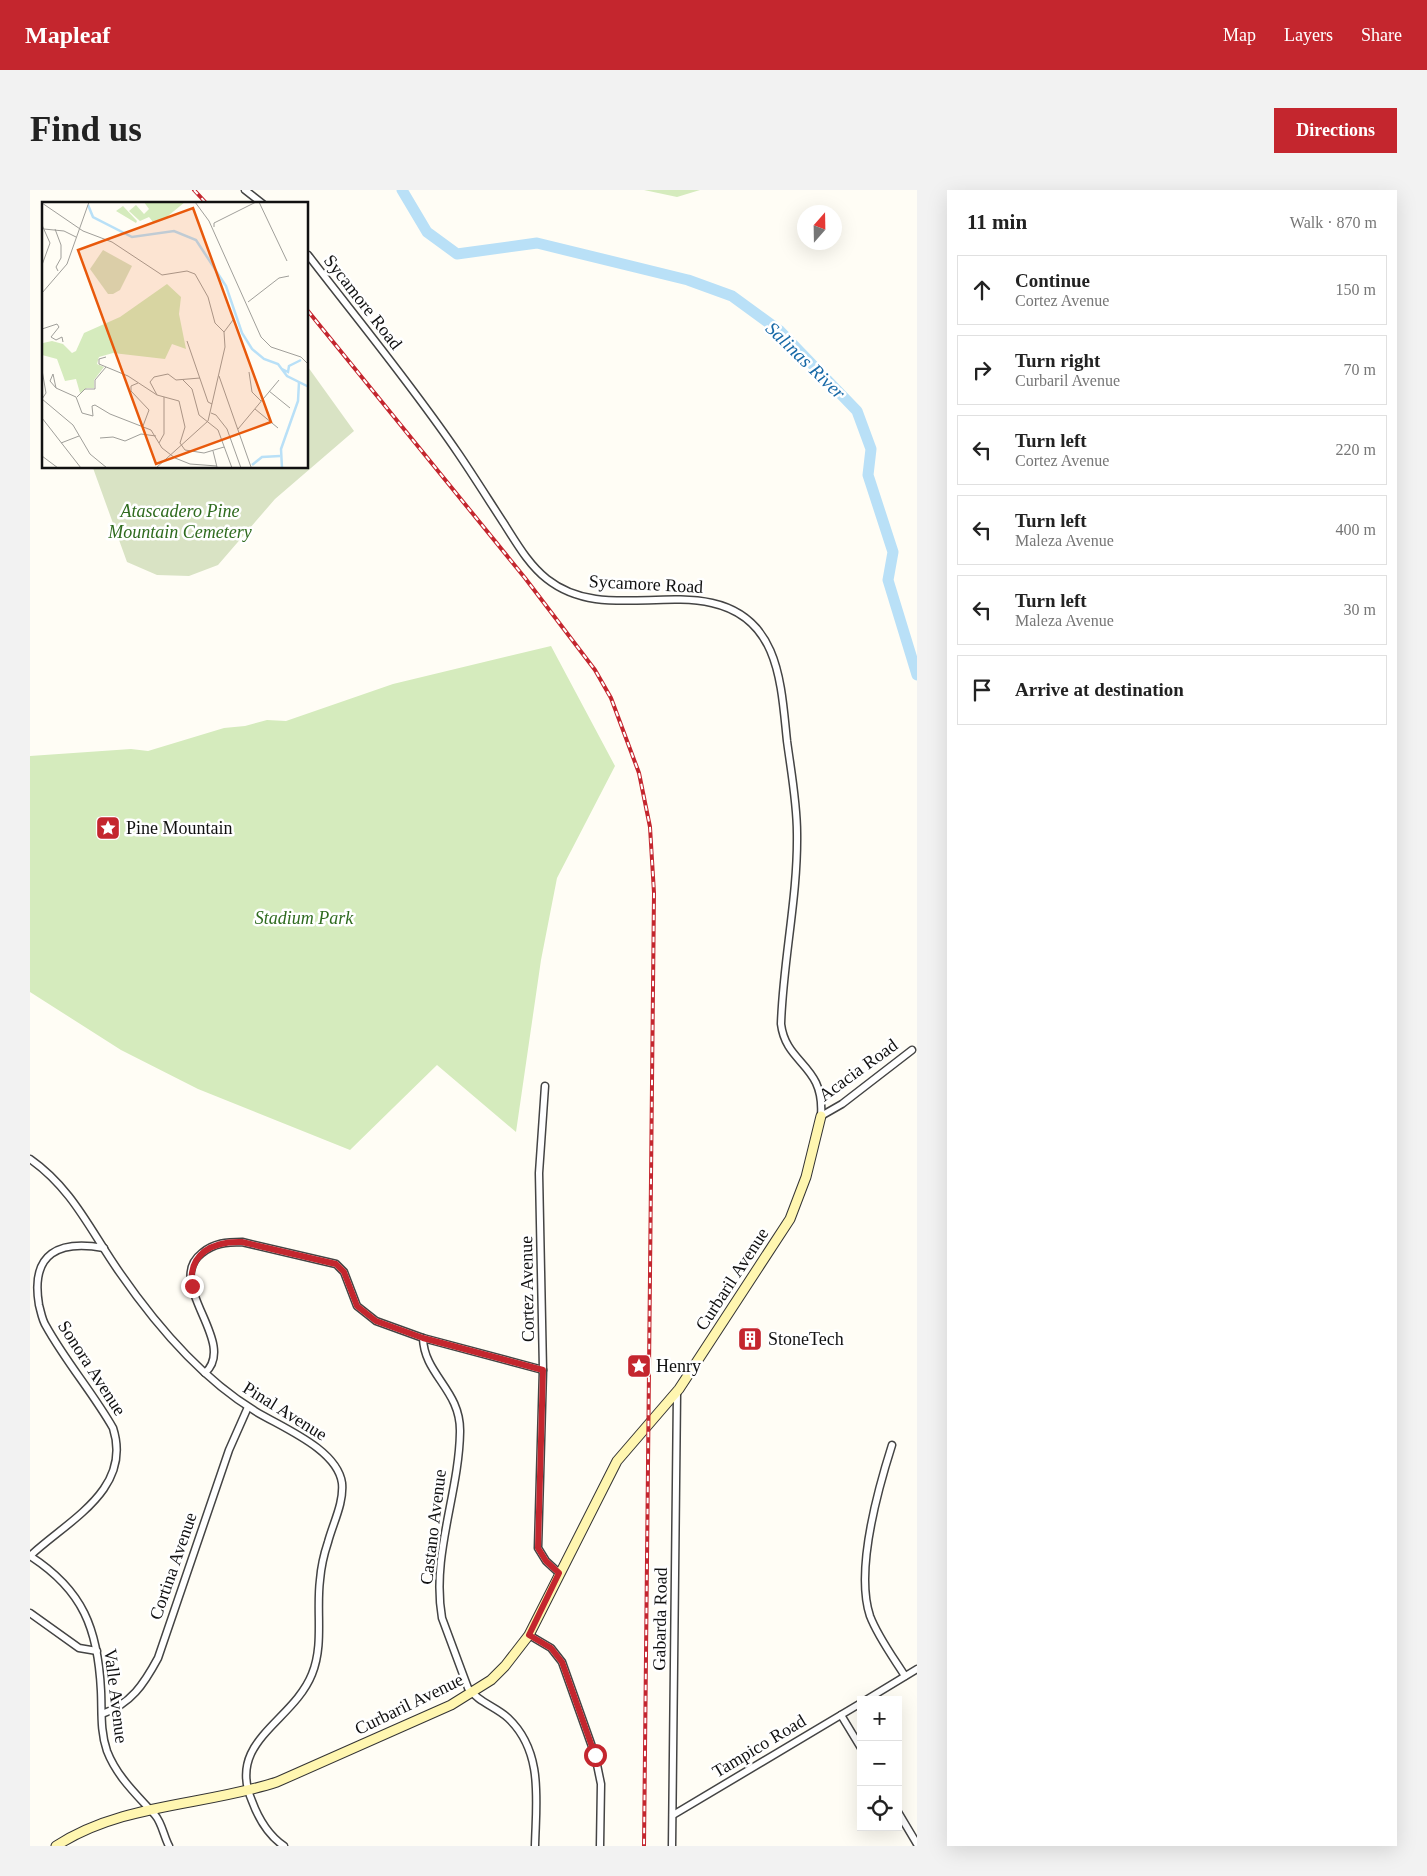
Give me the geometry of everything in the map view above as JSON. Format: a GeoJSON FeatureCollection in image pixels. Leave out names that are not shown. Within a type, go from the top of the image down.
{"type":"FeatureCollection","features":[{"type":"Feature","properties":{"kind":"street"},"geometry":{"type":"LineString","coordinates":[[245,190],[260,202]]}},
{"type":"Feature","properties":{"kind":"street","name":"Sycamore Road"},"geometry":{"type":"LineString","coordinates":[[309,256],[426,408],[519,546],[546,579],[560,588],[584,598],[606,601],[695,600],[721,605],[747,619],[770,648],[780,676],[797,831],[796,873],[781,1027],[787,1045],[814,1076],[818,1084],[821,1096],[820,1116]]}},
{"type":"Feature","properties":{"kind":"street","name":"Acacia Road"},"geometry":{"type":"LineString","coordinates":[[820,1116],[842,1104],[912,1050]]}},
{"type":"Feature","properties":{"kind":"street","name":"Cortez Avenue"},"geometry":{"type":"LineString","coordinates":[[545,1086],[539,1173],[543,1370],[538,1548],[546,1561],[559,1573]]}},
{"type":"Feature","properties":{"kind":"street","name":"Curbaril Avenue"},"geometry":{"type":"LineString","coordinates":[[56,1846],[107,1821],[248,1791],[311,1768],[472,1694],[505,1666],[529,1635],[617,1461],[676,1393],[790,1219],[806,1177],[820,1116]]}},
{"type":"Feature","properties":{"kind":"street","name":"Pinal Avenue"},"geometry":{"type":"LineString","coordinates":[[30,1159],[47,1170],[57,1181],[146,1310],[205,1374],[248,1407],[329,1456],[337,1468],[342,1487],[341,1501],[327,1543],[320,1580],[317,1662],[311,1676],[296,1699],[260,1738],[249,1756],[245,1775],[248,1791]]}},
{"type":"Feature","properties":{"kind":"street"},"geometry":{"type":"LineString","coordinates":[[205,1374],[210,1368],[213,1346],[192,1286],[191,1272],[199,1255],[213,1246],[229,1242],[242,1242],[330,1261],[344,1272],[353,1300],[363,1313],[376,1321],[423,1338],[543,1370]]}},
{"type":"Feature","properties":{"kind":"street","name":"Sonora Avenue"},"geometry":{"type":"LineString","coordinates":[[30,1556],[90,1507],[112,1475],[116,1462],[117,1449],[114,1428],[46,1326],[36,1296],[35,1285],[36,1273],[41,1260],[53,1250],[63,1246],[86,1244],[104,1248]]}},
{"type":"Feature","properties":{"kind":"street","name":"Castano Avenue"},"geometry":{"type":"LineString","coordinates":[[423,1338],[425,1357],[450,1393],[458,1416],[458,1449],[442,1556],[440,1607],[448,1639],[472,1694]]}},
{"type":"Feature","properties":{"kind":"street","name":"Gabarda Road"},"geometry":{"type":"LineString","coordinates":[[672,1846],[676,1393]]}},
{"type":"Feature","properties":{"kind":"street","name":"Cortina Avenue"},"geometry":{"type":"LineString","coordinates":[[102,1714],[118,1707],[135,1694],[158,1658],[229,1450],[248,1407]]}},
{"type":"Feature","properties":{"kind":"street"},"geometry":{"type":"LineString","coordinates":[[892,1445],[878,1489],[873,1514],[866,1593],[874,1625],[905,1676]]}},
{"type":"Feature","properties":{"kind":"street","name":"Valle Avenue"},"geometry":{"type":"LineString","coordinates":[[30,1556],[60,1578],[80,1601],[97,1651],[103,1737],[111,1760],[130,1789],[156,1816],[169,1846]]}},
{"type":"Feature","properties":{"kind":"street"},"geometry":{"type":"LineString","coordinates":[[30,1613],[79,1648],[97,1651]]}},
{"type":"Feature","properties":{"kind":"street"},"geometry":{"type":"LineString","coordinates":[[529,1635],[551,1648],[562,1662],[595,1755],[601,1784],[600,1846]]}},
{"type":"Feature","properties":{"kind":"street"},"geometry":{"type":"LineString","coordinates":[[872,1696],[917,1669]]}},
{"type":"Feature","properties":{"kind":"street"},"geometry":{"type":"LineString","coordinates":[[472,1694],[502,1712],[514,1724],[531,1753],[536,1785],[535,1846]]}},
{"type":"Feature","properties":{"kind":"street","name":"Tampico Road"},"geometry":{"type":"LineString","coordinates":[[673,1815],[857,1705]]}},
{"type":"Feature","properties":{"kind":"street"},"geometry":{"type":"LineString","coordinates":[[841,1714],[857,1741]]}},
{"type":"Feature","properties":{"kind":"street"},"geometry":{"type":"LineString","coordinates":[[248,1791],[262,1823],[271,1835],[284,1846]]}},
{"type":"Feature","properties":{"kind":"street"},"geometry":{"type":"LineString","coordinates":[[902,1819],[917,1844]]}},
{"type":"Feature","properties":{"kind":"green space"},"geometry":{"type":"Polygon","coordinates":[[[644,190],[700,190],[677,197],[644,190]]]}},
{"type":"Feature","properties":{"kind":"green space","name":"Atascadero Pine Mountain Cemetery"},"geometry":{"type":"Polygon","coordinates":[[[309,368],[354,431],[275,499],[218,565],[189,576],[157,575],[127,562],[93,469],[309,469],[309,368]]]}},
{"type":"Feature","properties":{"kind":"green space","name":"Stadium Park"},"geometry":{"type":"Polygon","coordinates":[[[551,646],[615,766],[557,878],[541,960],[516,1132],[437,1065],[350,1150],[198,1089],[121,1050],[30,992],[30,756],[131,749],[148,751],[224,728],[245,726],[267,720],[286,721],[393,684],[551,646]]]}},
{"type":"Feature","properties":{"kind":"waterway","name":"Salinas River"},"geometry":{"type":"LineString","coordinates":[[402,190],[427,232],[457,254],[537,243],[688,280],[732,296],[780,331],[857,411],[871,449],[868,475],[893,552],[888,580],[917,675]]}},
{"type":"Feature","properties":{"kind":"railway"},"geometry":{"type":"LineString","coordinates":[[194,190],[205,202]]}},
{"type":"Feature","properties":{"kind":"railway"},"geometry":{"type":"LineString","coordinates":[[309,312],[525,578],[595,670],[611,698],[639,773],[650,827],[654,893],[644,1846]]}},
{"type":"Feature","properties":{"kind":"place","name":"Pine Mountain"},"geometry":{"type":"Point","coordinates":[108,828]}},
{"type":"Feature","properties":{"kind":"place","name":"StoneTech"},"geometry":{"type":"Point","coordinates":[750,1339]}},
{"type":"Feature","properties":{"kind":"place","name":"Henry"},"geometry":{"type":"Point","coordinates":[639,1366]}},
{"type":"Feature","properties":{"kind":"route"},"geometry":{"type":"LineString","coordinates":[[192,1286],[191,1272],[199,1255],[213,1246],[229,1242],[242,1242],[330,1261],[344,1272],[353,1300],[363,1313],[371,1319],[423,1338],[543,1370],[538,1548],[546,1561],[559,1573],[529,1635],[551,1648],[562,1662],[595,1755]]}}]}
